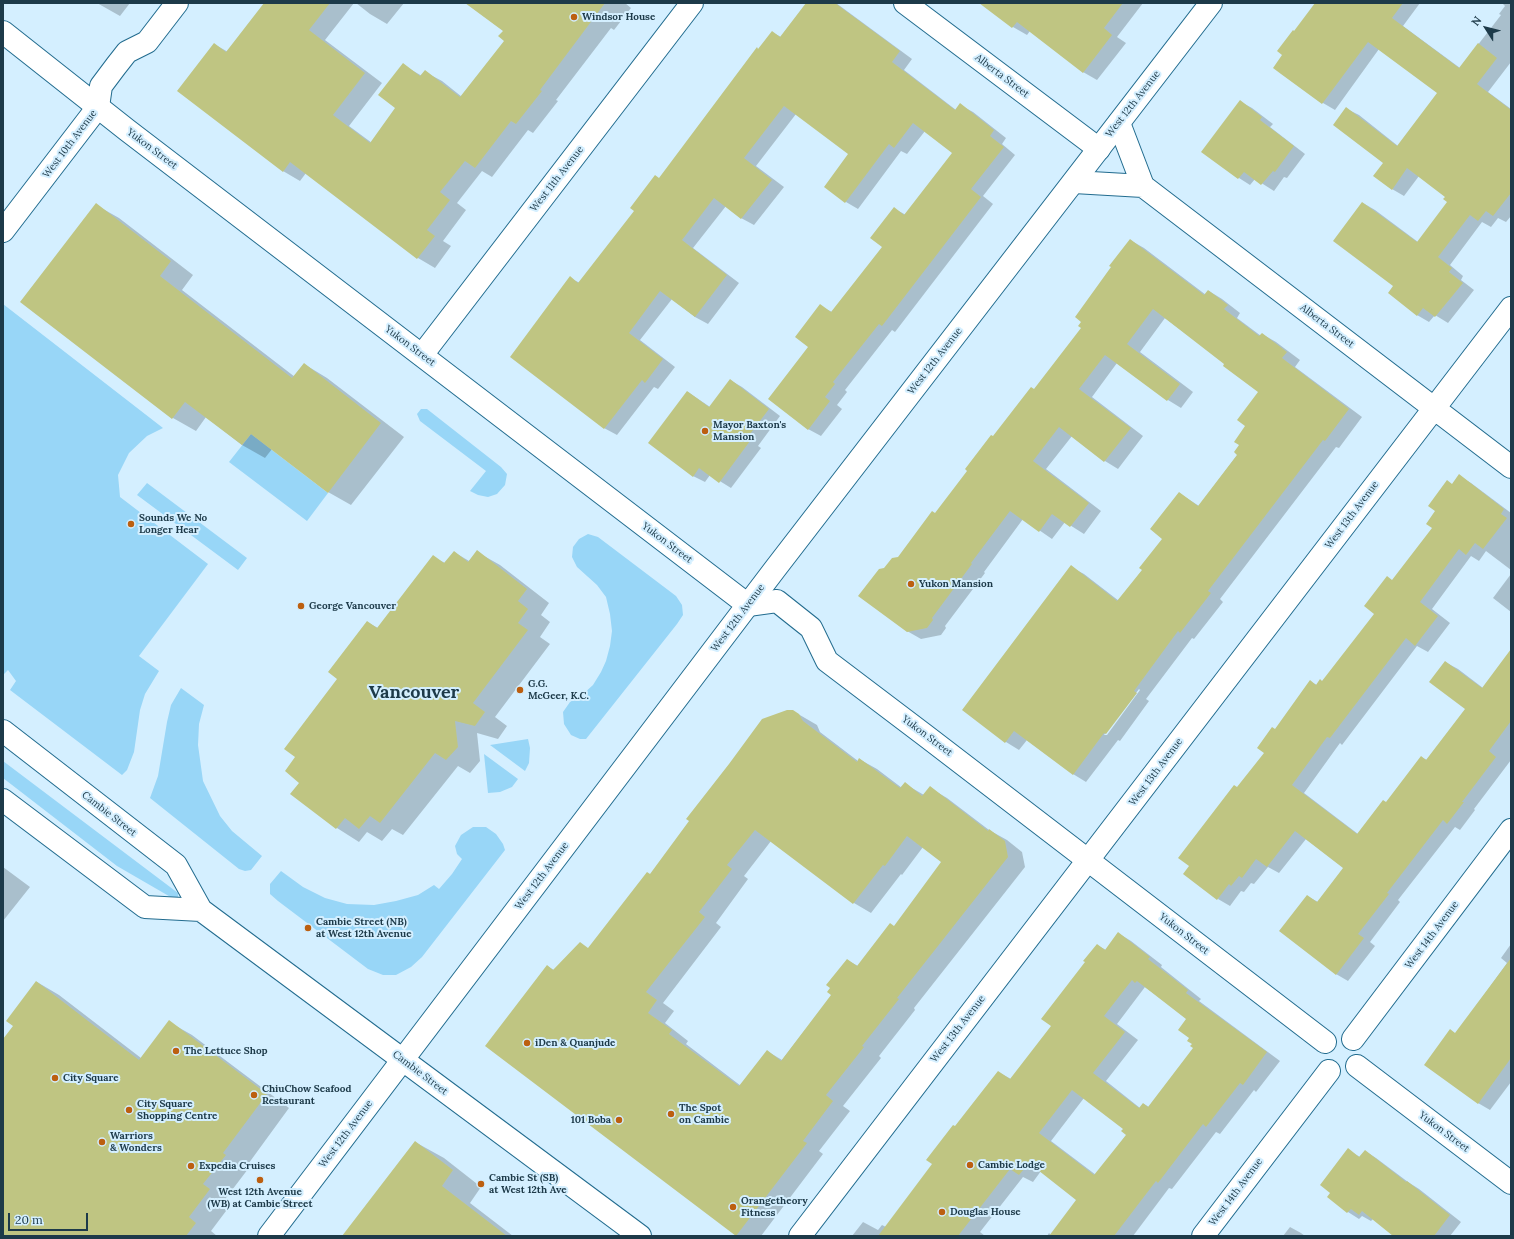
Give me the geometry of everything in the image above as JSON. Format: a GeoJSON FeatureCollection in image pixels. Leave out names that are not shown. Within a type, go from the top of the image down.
{"type":"FeatureCollection","features":[{"type":"Feature","properties":{"kind":"street","name":"West 10th Avenue"},"geometry":{"type":"LineString","coordinates":[[3,231],[98,107],[102,86],[116,66],[127,52],[147,42],[177,3]]}},
{"type":"Feature","properties":{"kind":"street","name":"West 11th Avenue"},"geometry":{"type":"LineString","coordinates":[[422,355],[692,3]]}},
{"type":"Feature","properties":{"kind":"street","name":"Alberta Street"},"geometry":{"type":"LineString","coordinates":[[905,3],[1099,149]]}},
{"type":"Feature","properties":{"kind":"street","name":"West 12th Avenue"},"geometry":{"type":"LineString","coordinates":[[269,1236],[748,605],[1211,3]]}},
{"type":"Feature","properties":{"kind":"street","name":"Yukon Street"},"geometry":{"type":"LineString","coordinates":[[3,32],[98,107],[748,605],[777,601],[811,628],[827,661],[1325,1042]]}},
{"type":"Feature","properties":{"kind":"street"},"geometry":{"type":"LineString","coordinates":[[1074,182],[1143,186],[1119,123]]}},
{"type":"Feature","properties":{"kind":"street","name":"Alberta Street"},"geometry":{"type":"LineString","coordinates":[[1143,186],[1511,467]]}},
{"type":"Feature","properties":{"kind":"street","name":"West 13th Avenue"},"geometry":{"type":"LineString","coordinates":[[800,1236],[1511,308]]}},
{"type":"Feature","properties":{"kind":"street","name":"Cambie Street"},"geometry":{"type":"LineString","coordinates":[[3,731],[176,865],[201,910],[640,1236]]}},
{"type":"Feature","properties":{"kind":"street"},"geometry":{"type":"LineString","coordinates":[[3,800],[145,907],[201,910]]}},
{"type":"Feature","properties":{"kind":"street","name":"West 14th Avenue"},"geometry":{"type":"LineString","coordinates":[[1353,1039],[1511,830]]}},
{"type":"Feature","properties":{"kind":"street"},"geometry":{"type":"LineString","coordinates":[[1335,1035],[1342,1035],[1353,1039],[1360,1049],[1360,1061],[1357,1066],[1353,1071],[1340,1075],[1328,1071],[1324,1066],[1320,1054],[1325,1042],[1335,1035]]}},
{"type":"Feature","properties":{"kind":"street","name":"Yukon Street"},"geometry":{"type":"LineString","coordinates":[[1357,1066],[1511,1183]]}},
{"type":"Feature","properties":{"kind":"street","name":"West 14th Avenue"},"geometry":{"type":"LineString","coordinates":[[1203,1236],[1328,1071]]}},
{"type":"Feature","properties":{"kind":"shaded area"},"geometry":{"type":"Polygon","coordinates":[[[3,304],[163,428],[147,436],[129,453],[118,475],[120,497],[208,564],[139,656],[159,671],[145,694],[140,710],[134,752],[127,770],[122,775],[10,690],[16,681],[8,670],[3,675],[3,304]]]}},
{"type":"Feature","properties":{"kind":"shaded area"},"geometry":{"type":"Polygon","coordinates":[[[421,409],[427,409],[501,467],[507,474],[505,485],[497,494],[488,497],[478,495],[470,491],[486,471],[420,421],[417,414],[421,409]]]}},
{"type":"Feature","properties":{"kind":"shaded area"},"geometry":{"type":"Polygon","coordinates":[[[251,434],[328,493],[307,521],[229,462],[251,434]]]}},
{"type":"Feature","properties":{"kind":"shaded area"},"geometry":{"type":"Polygon","coordinates":[[[147,483],[247,558],[238,570],[137,495],[147,483]]]}},
{"type":"Feature","properties":{"kind":"shaded area"},"geometry":{"type":"Polygon","coordinates":[[[588,534],[598,537],[676,596],[682,605],[683,615],[586,739],[580,739],[571,735],[564,724],[563,712],[570,702],[582,695],[593,685],[601,672],[606,661],[612,631],[606,597],[597,585],[577,567],[572,557],[573,547],[579,539],[588,534]]]}},
{"type":"Feature","properties":{"kind":"shaded area"},"geometry":{"type":"Polygon","coordinates":[[[181,688],[204,705],[199,724],[198,745],[203,781],[220,816],[232,831],[262,856],[251,870],[245,871],[239,869],[150,798],[158,776],[171,705],[181,688]]]}},
{"type":"Feature","properties":{"kind":"shaded area"},"geometry":{"type":"Polygon","coordinates":[[[528,739],[530,748],[529,763],[525,771],[490,745],[528,739]]]}},
{"type":"Feature","properties":{"kind":"shaded area"},"geometry":{"type":"Polygon","coordinates":[[[484,754],[518,779],[512,787],[500,792],[488,793],[484,754]]]}},
{"type":"Feature","properties":{"kind":"shaded area"},"geometry":{"type":"Polygon","coordinates":[[[3,761],[178,893],[178,898],[174,899],[117,866],[3,778],[3,761]]]}},
{"type":"Feature","properties":{"kind":"shaded area"},"geometry":{"type":"Polygon","coordinates":[[[473,827],[486,827],[496,834],[505,850],[422,957],[411,967],[396,975],[383,975],[368,969],[270,894],[270,884],[281,871],[303,887],[325,898],[347,904],[374,905],[418,895],[434,885],[439,889],[462,859],[457,854],[455,846],[461,835],[473,827]]]}},
{"type":"Feature","properties":{"kind":"building"},"geometry":{"type":"Polygon","coordinates":[[[264,3],[330,3],[309,30],[365,73],[333,115],[370,143],[395,108],[378,95],[403,63],[420,76],[425,70],[460,97],[504,41],[498,36],[503,31],[465,3],[605,3],[540,90],[542,91],[516,124],[511,121],[475,168],[465,161],[440,192],[450,200],[427,230],[435,236],[417,259],[290,162],[283,172],[177,91],[214,43],[226,52],[264,3]]]}},
{"type":"Feature","properties":{"kind":"building"},"geometry":{"type":"Polygon","coordinates":[[[806,3],[835,3],[900,51],[892,62],[955,110],[960,103],[994,130],[990,136],[1004,147],[971,189],[981,197],[882,326],[879,324],[833,382],[835,384],[825,397],[830,401],[808,430],[768,399],[808,347],[795,337],[820,304],[831,312],[882,247],[870,238],[894,207],[904,215],[952,153],[913,123],[894,148],[889,144],[845,203],[824,187],[848,154],[784,106],[744,158],[772,180],[741,219],[714,198],[682,240],[727,275],[695,317],[660,291],[629,333],[663,359],[645,383],[642,380],[604,429],[510,357],[570,276],[578,283],[634,211],[630,208],[655,175],[659,178],[757,47],[758,49],[772,31],[780,37],[806,3]]]}},
{"type":"Feature","properties":{"kind":"building"},"geometry":{"type":"Polygon","coordinates":[[[979,3],[1123,3],[1104,28],[1112,35],[1083,73],[1017,22],[1012,28],[979,3]]]}},
{"type":"Feature","properties":{"kind":"building"},"geometry":{"type":"Polygon","coordinates":[[[1315,3],[1403,3],[1392,18],[1459,68],[1478,43],[1497,58],[1477,84],[1511,110],[1511,193],[1493,216],[1486,211],[1478,221],[1470,215],[1438,257],[1452,268],[1449,272],[1463,283],[1435,317],[1423,308],[1417,316],[1388,293],[1393,286],[1333,241],[1362,202],[1417,242],[1447,202],[1443,199],[1445,197],[1407,168],[1392,190],[1373,176],[1383,163],[1333,125],[1346,107],[1397,146],[1437,93],[1368,42],[1322,104],[1281,74],[1273,68],[1282,55],[1277,51],[1315,3]]]}},
{"type":"Feature","properties":{"kind":"building"},"geometry":{"type":"Polygon","coordinates":[[[1240,100],[1262,117],[1260,120],[1294,146],[1275,172],[1273,171],[1261,185],[1244,172],[1238,179],[1201,152],[1240,100]]]}},
{"type":"Feature","properties":{"kind":"building"},"geometry":{"type":"Polygon","coordinates":[[[96,203],[171,261],[160,276],[292,378],[304,363],[381,423],[328,493],[251,434],[242,445],[185,402],[172,419],[20,302],[96,203]]]}},
{"type":"Feature","properties":{"kind":"building"},"geometry":{"type":"Polygon","coordinates":[[[1130,239],[1204,295],[1208,290],[1228,305],[1224,309],[1259,336],[1262,333],[1287,352],[1282,358],[1349,409],[1325,441],[1323,440],[1208,591],[1211,593],[1180,633],[1178,631],[1134,691],[1137,693],[1106,734],[1104,733],[1073,775],[1014,731],[1005,743],[962,710],[1071,565],[1117,601],[1142,570],[1139,568],[1162,539],[1150,529],[1179,492],[1198,506],[1237,455],[1234,452],[1239,445],[1234,442],[1245,426],[1237,420],[1258,392],[1223,366],[1224,364],[1153,309],[1127,344],[1180,384],[1167,401],[1105,355],[1079,389],[1131,428],[1104,462],[1059,427],[1033,461],[1089,503],[1070,527],[1052,514],[1039,532],[1010,511],[971,563],[972,564],[932,618],[933,620],[927,628],[907,632],[858,596],[879,569],[884,568],[892,558],[898,557],[932,511],[935,513],[967,471],[965,469],[991,435],[993,436],[1031,387],[1034,389],[1081,328],[1078,326],[1081,322],[1075,317],[1111,267],[1109,266],[1130,239]]]}},
{"type":"Feature","properties":{"kind":"building","name":"Mayor Baxton's Mansion"},"geometry":{"type":"Polygon","coordinates":[[[730,379],[769,409],[747,438],[750,441],[719,483],[699,468],[693,477],[648,443],[687,391],[709,407],[730,379]]]}},
{"type":"Feature","properties":{"kind":"building"},"geometry":{"type":"Polygon","coordinates":[[[1459,474],[1504,509],[1501,514],[1507,518],[1483,549],[1475,543],[1466,555],[1459,549],[1420,602],[1438,616],[1415,646],[1406,638],[1330,738],[1327,737],[1292,785],[1357,834],[1383,800],[1386,802],[1421,756],[1426,760],[1465,709],[1429,682],[1445,661],[1482,688],[1511,649],[1511,721],[1489,751],[1496,757],[1447,824],[1443,820],[1387,893],[1389,894],[1358,934],[1364,938],[1336,975],[1279,931],[1307,895],[1317,902],[1343,868],[1295,831],[1267,867],[1256,859],[1242,878],[1239,876],[1231,886],[1229,884],[1217,900],[1183,874],[1189,866],[1178,858],[1234,785],[1237,787],[1264,753],[1257,748],[1272,727],[1275,729],[1310,680],[1316,685],[1320,679],[1322,681],[1374,614],[1364,606],[1387,576],[1392,580],[1432,528],[1426,524],[1435,511],[1428,506],[1447,480],[1452,484],[1459,474]]]}},
{"type":"Feature","properties":{"kind":"building"},"geometry":{"type":"Polygon","coordinates":[[[477,550],[527,589],[518,601],[528,609],[518,623],[528,630],[473,703],[485,712],[475,726],[455,721],[458,747],[446,760],[435,753],[380,823],[370,816],[359,829],[345,818],[336,829],[290,794],[299,783],[285,771],[295,757],[284,749],[337,679],[328,672],[367,621],[377,628],[433,555],[444,563],[454,551],[468,562],[477,550]]]}},
{"type":"Feature","properties":{"kind":"building"},"geometry":{"type":"Polygon","coordinates":[[[787,710],[793,710],[799,714],[803,721],[857,762],[859,758],[900,788],[905,782],[922,796],[930,786],[988,831],[989,829],[1005,841],[1008,857],[897,998],[899,999],[862,1046],[864,1047],[826,1095],[833,1101],[803,1141],[807,1143],[736,1236],[485,1046],[547,965],[553,970],[580,942],[588,948],[647,872],[650,874],[689,821],[686,819],[762,719],[787,710]],[[755,830],[727,865],[732,869],[699,912],[705,917],[646,992],[657,1000],[648,1013],[672,1030],[669,1034],[739,1086],[767,1050],[781,1061],[831,995],[827,992],[830,988],[826,985],[847,959],[857,966],[890,923],[894,926],[941,862],[907,836],[885,866],[883,865],[853,904],[755,830]]]}},
{"type":"Feature","properties":{"kind":"building"},"geometry":{"type":"Polygon","coordinates":[[[1118,932],[1150,957],[1148,959],[1188,990],[1186,993],[1267,1052],[1243,1085],[1240,1083],[1206,1127],[1203,1124],[1158,1183],[1156,1181],[1114,1236],[1049,1236],[1076,1200],[1029,1163],[1019,1175],[1010,1169],[958,1236],[878,1236],[932,1164],[926,1160],[953,1125],[955,1126],[998,1071],[1010,1079],[1051,1026],[1041,1019],[1085,962],[1083,961],[1097,944],[1105,950],[1118,932]],[[1132,980],[1104,1016],[1125,1032],[1093,1073],[1139,1108],[1143,1103],[1148,1107],[1193,1048],[1190,1046],[1192,1044],[1187,1041],[1189,1038],[1178,1030],[1186,1019],[1137,981],[1135,983],[1132,980]],[[1072,1090],[1039,1133],[1094,1175],[1126,1135],[1121,1131],[1123,1129],[1072,1090]]]}},
{"type":"Feature","properties":{"kind":"building"},"geometry":{"type":"Polygon","coordinates":[[[1511,958],[1511,1058],[1478,1104],[1424,1065],[1450,1029],[1455,1033],[1511,958]]]}},
{"type":"Feature","properties":{"kind":"building","name":"City Square Shopping Centre"},"geometry":{"type":"Polygon","coordinates":[[[36,981],[139,1060],[169,1020],[267,1094],[223,1153],[226,1155],[203,1184],[210,1189],[189,1217],[196,1223],[186,1236],[3,1236],[3,1039],[13,1026],[6,1021],[36,981]]]}},
{"type":"Feature","properties":{"kind":"building"},"geometry":{"type":"Polygon","coordinates":[[[415,1141],[453,1170],[442,1186],[507,1236],[342,1236],[415,1141]]]}},
{"type":"Feature","properties":{"kind":"building"},"geometry":{"type":"Polygon","coordinates":[[[1348,1148],[1359,1157],[1365,1150],[1450,1215],[1434,1236],[1393,1236],[1362,1211],[1359,1215],[1351,1209],[1347,1213],[1327,1197],[1330,1193],[1320,1185],[1348,1148]]]}},
{"type":"Feature","properties":{"kind":"place","name":"Windsor House"},"geometry":{"type":"Point","coordinates":[574,17]}},
{"type":"Feature","properties":{"kind":"place","name":"Mayor Baxton's Mansion"},"geometry":{"type":"Point","coordinates":[705,431]}},
{"type":"Feature","properties":{"kind":"place","name":"Sounds We No Longer Hear"},"geometry":{"type":"Point","coordinates":[131,524]}},
{"type":"Feature","properties":{"kind":"place","name":"Yukon Mansion"},"geometry":{"type":"Point","coordinates":[911,584]}},
{"type":"Feature","properties":{"kind":"place","name":"George Vancouver"},"geometry":{"type":"Point","coordinates":[301,606]}},
{"type":"Feature","properties":{"kind":"place","name":"G.G. McGeer, K.C."},"geometry":{"type":"Point","coordinates":[520,690]}},
{"type":"Feature","properties":{"kind":"place","name":"Cambie Street (NB) at West 12th Avenue"},"geometry":{"type":"Point","coordinates":[308,928]}},
{"type":"Feature","properties":{"kind":"place","name":"iDen & Quanjude"},"geometry":{"type":"Point","coordinates":[527,1043]}},
{"type":"Feature","properties":{"kind":"place","name":"The Lettuce Shop"},"geometry":{"type":"Point","coordinates":[176,1051]}},
{"type":"Feature","properties":{"kind":"place","name":"City Square"},"geometry":{"type":"Point","coordinates":[55,1078]}},
{"type":"Feature","properties":{"kind":"place","name":"ChiuChow Seafood Restaurant"},"geometry":{"type":"Point","coordinates":[254,1095]}},
{"type":"Feature","properties":{"kind":"place","name":"City Square Shopping Centre"},"geometry":{"type":"Point","coordinates":[129,1110]}},
{"type":"Feature","properties":{"kind":"place","name":"The Spot on Cambie"},"geometry":{"type":"Point","coordinates":[671,1114]}},
{"type":"Feature","properties":{"kind":"place","name":"101 Boba"},"geometry":{"type":"Point","coordinates":[619,1120]}},
{"type":"Feature","properties":{"kind":"place","name":"Warriors & Wonders"},"geometry":{"type":"Point","coordinates":[102,1142]}},
{"type":"Feature","properties":{"kind":"place","name":"Cambie Lodge"},"geometry":{"type":"Point","coordinates":[970,1165]}},
{"type":"Feature","properties":{"kind":"place","name":"Expedia Cruises"},"geometry":{"type":"Point","coordinates":[191,1166]}},
{"type":"Feature","properties":{"kind":"place","name":"West 12th Avenue (WB) at Cambie Street"},"geometry":{"type":"Point","coordinates":[260,1180]}},
{"type":"Feature","properties":{"kind":"place","name":"Cambie St (SB) at West 12th Ave"},"geometry":{"type":"Point","coordinates":[481,1184]}},
{"type":"Feature","properties":{"kind":"place","name":"Orangetheory Fitness"},"geometry":{"type":"Point","coordinates":[733,1207]}},
{"type":"Feature","properties":{"kind":"place","name":"Douglas House"},"geometry":{"type":"Point","coordinates":[942,1212]}},
{"type":"Feature","properties":{"kind":"district","name":"Vancouver"},"geometry":{"type":"Point","coordinates":[414,693]}}]}
